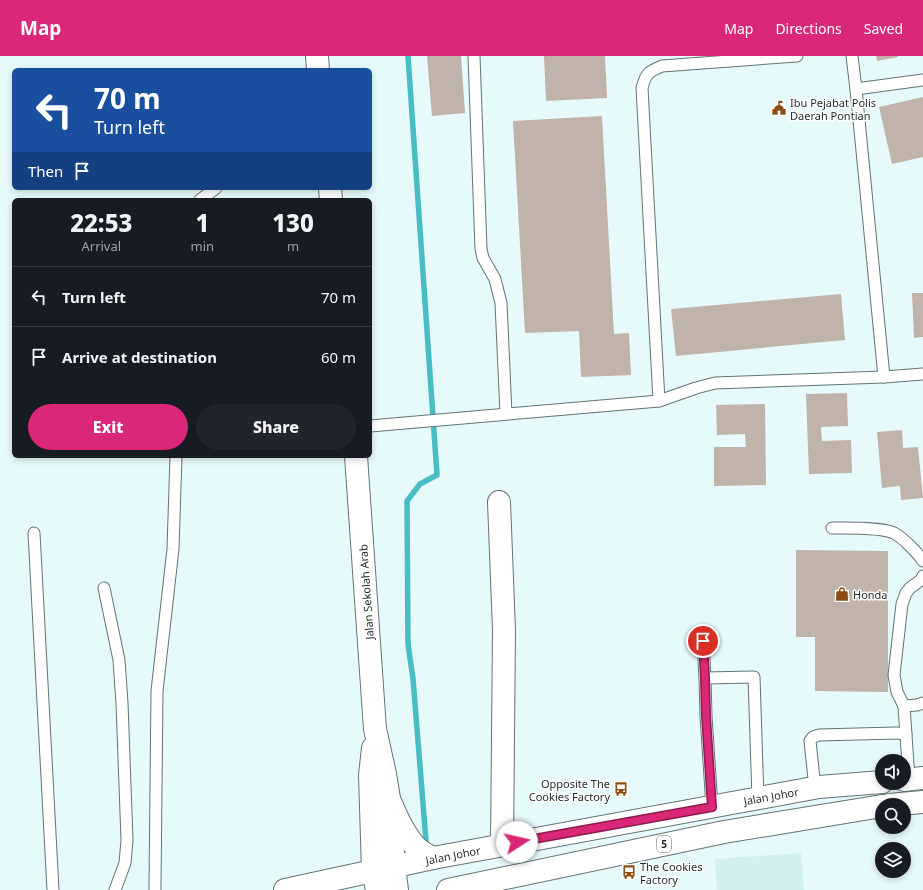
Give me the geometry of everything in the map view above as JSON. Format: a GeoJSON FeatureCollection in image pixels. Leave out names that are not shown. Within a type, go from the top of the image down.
{"type":"FeatureCollection","features":[{"type":"Feature","properties":{"kind":"main road"},"geometry":{"type":"LineString","coordinates":[[317,56],[318,68]]}},
{"type":"Feature","properties":{"kind":"main road","name":"Jalan Sekolah Arab"},"geometry":{"type":"LineString","coordinates":[[356,458],[375,729],[389,799],[381,876]]}},
{"type":"Feature","properties":{"kind":"main road"},"geometry":{"type":"LineString","coordinates":[[499,502],[504,630],[502,845]]}},
{"type":"Feature","properties":{"kind":"main road","name":"Jalan Sekolah Arab"},"geometry":{"type":"LineString","coordinates":[[375,729],[370,775],[381,876]]}},
{"type":"Feature","properties":{"kind":"main road","name":"Jalan Johor"},"geometry":{"type":"LineString","coordinates":[[285,890],[381,876],[433,858],[758,798],[815,788],[875,783]]}},
{"type":"Feature","properties":{"kind":"main road"},"geometry":{"type":"LineString","coordinates":[[389,799],[408,837],[416,847],[433,858]]}},
{"type":"Feature","properties":{"kind":"main road"},"geometry":{"type":"LineString","coordinates":[[911,803],[923,802]]}},
{"type":"Feature","properties":{"kind":"main road","name":"5"},"geometry":{"type":"LineString","coordinates":[[448,890],[724,832],[875,807]]}},
{"type":"Feature","properties":{"kind":"main road"},"geometry":{"type":"LineString","coordinates":[[381,876],[397,890]]}},
{"type":"Feature","properties":{"kind":"lane"},"geometry":{"type":"LineString","coordinates":[[474,56],[481,249],[483,258],[495,279],[501,303],[506,414]]}},
{"type":"Feature","properties":{"kind":"lane"},"geometry":{"type":"LineString","coordinates":[[659,401],[642,88],[646,76],[652,70],[662,66],[797,56]]}},
{"type":"Feature","properties":{"kind":"lane"},"geometry":{"type":"LineString","coordinates":[[852,56],[884,376]]}},
{"type":"Feature","properties":{"kind":"lane"},"geometry":{"type":"LineString","coordinates":[[856,89],[923,80]]}},
{"type":"Feature","properties":{"kind":"lane"},"geometry":{"type":"LineString","coordinates":[[203,198],[213,190]]}},
{"type":"Feature","properties":{"kind":"lane"},"geometry":{"type":"LineString","coordinates":[[372,426],[659,401],[715,383],[923,374]]}},
{"type":"Feature","properties":{"kind":"lane"},"geometry":{"type":"LineString","coordinates":[[155,890],[157,691],[173,549],[176,458]]}},
{"type":"Feature","properties":{"kind":"lane"},"geometry":{"type":"LineString","coordinates":[[832,528],[888,531],[901,538],[920,556],[923,561]]}},
{"type":"Feature","properties":{"kind":"lane"},"geometry":{"type":"LineString","coordinates":[[34,532],[53,890]]}},
{"type":"Feature","properties":{"kind":"lane"},"geometry":{"type":"LineString","coordinates":[[912,779],[904,706],[898,692],[894,675],[902,604],[906,592],[921,580],[923,576]]}},
{"type":"Feature","properties":{"kind":"lane"},"geometry":{"type":"LineString","coordinates":[[104,588],[119,660],[127,832],[125,863],[115,890]]}},
{"type":"Feature","properties":{"kind":"lane"},"geometry":{"type":"LineString","coordinates":[[703,641],[712,807]]}},
{"type":"Feature","properties":{"kind":"lane"},"geometry":{"type":"LineString","coordinates":[[705,678],[754,677],[758,798]]}},
{"type":"Feature","properties":{"kind":"lane"},"geometry":{"type":"LineString","coordinates":[[904,706],[923,703]]}},
{"type":"Feature","properties":{"kind":"lane"},"geometry":{"type":"LineString","coordinates":[[815,788],[810,741],[813,736],[896,733],[906,734]]}},
{"type":"Feature","properties":{"kind":"shaded area"},"geometry":{"type":"Polygon","coordinates":[[[801,853],[804,890],[717,890],[715,859],[801,853]]]}},
{"type":"Feature","properties":{"kind":"building"},"geometry":{"type":"Polygon","coordinates":[[[427,56],[461,56],[465,113],[432,116],[427,56]]]}},
{"type":"Feature","properties":{"kind":"building"},"geometry":{"type":"Polygon","coordinates":[[[544,56],[605,56],[607,98],[546,101],[544,56]]]}},
{"type":"Feature","properties":{"kind":"building"},"geometry":{"type":"Polygon","coordinates":[[[876,56],[898,56],[898,57],[877,61],[876,56]]]}},
{"type":"Feature","properties":{"kind":"building"},"geometry":{"type":"Polygon","coordinates":[[[923,97],[923,157],[892,164],[879,107],[923,97]]]}},
{"type":"Feature","properties":{"kind":"building"},"geometry":{"type":"Polygon","coordinates":[[[602,116],[614,334],[629,333],[631,375],[581,377],[579,331],[525,333],[513,121],[602,116]]]}},
{"type":"Feature","properties":{"kind":"building"},"geometry":{"type":"Polygon","coordinates":[[[912,293],[923,293],[923,337],[914,338],[912,293]]]}},
{"type":"Feature","properties":{"kind":"building"},"geometry":{"type":"Polygon","coordinates":[[[841,294],[845,340],[676,356],[671,309],[841,294]]]}},
{"type":"Feature","properties":{"kind":"building"},"geometry":{"type":"Polygon","coordinates":[[[847,393],[848,426],[821,427],[822,441],[851,440],[852,473],[809,474],[806,394],[847,393]]]}},
{"type":"Feature","properties":{"kind":"building"},"geometry":{"type":"Polygon","coordinates":[[[765,404],[766,485],[714,486],[714,447],[746,447],[745,434],[717,435],[716,405],[765,404]]]}},
{"type":"Feature","properties":{"kind":"building"},"geometry":{"type":"Polygon","coordinates":[[[902,430],[903,448],[918,447],[923,498],[901,500],[900,486],[882,488],[877,432],[902,430]]]}},
{"type":"Feature","properties":{"kind":"building","name":"Honda"},"geometry":{"type":"Polygon","coordinates":[[[796,550],[888,551],[888,692],[815,691],[815,637],[796,637],[796,550]]]}},
{"type":"Feature","properties":{"kind":"waterway"},"geometry":{"type":"LineString","coordinates":[[408,56],[437,475],[420,484],[407,501],[408,644],[413,679],[426,841]]}},
{"type":"Feature","properties":{"kind":"place","name":"Ibu Pejabat Polis Daerah Pontian"},"geometry":{"type":"Point","coordinates":[779,108]}},
{"type":"Feature","properties":{"kind":"place","name":"Honda"},"geometry":{"type":"Point","coordinates":[842,594]}},
{"type":"Feature","properties":{"kind":"place","name":"Opposite The Cookies Factory"},"geometry":{"type":"Point","coordinates":[621,789]}},
{"type":"Feature","properties":{"kind":"place","name":"The Cookies Factory"},"geometry":{"type":"Point","coordinates":[629,872]}},
{"type":"Feature","properties":{"kind":"route"},"geometry":{"type":"LineString","coordinates":[[517,842],[712,807],[703,641]]}}]}
